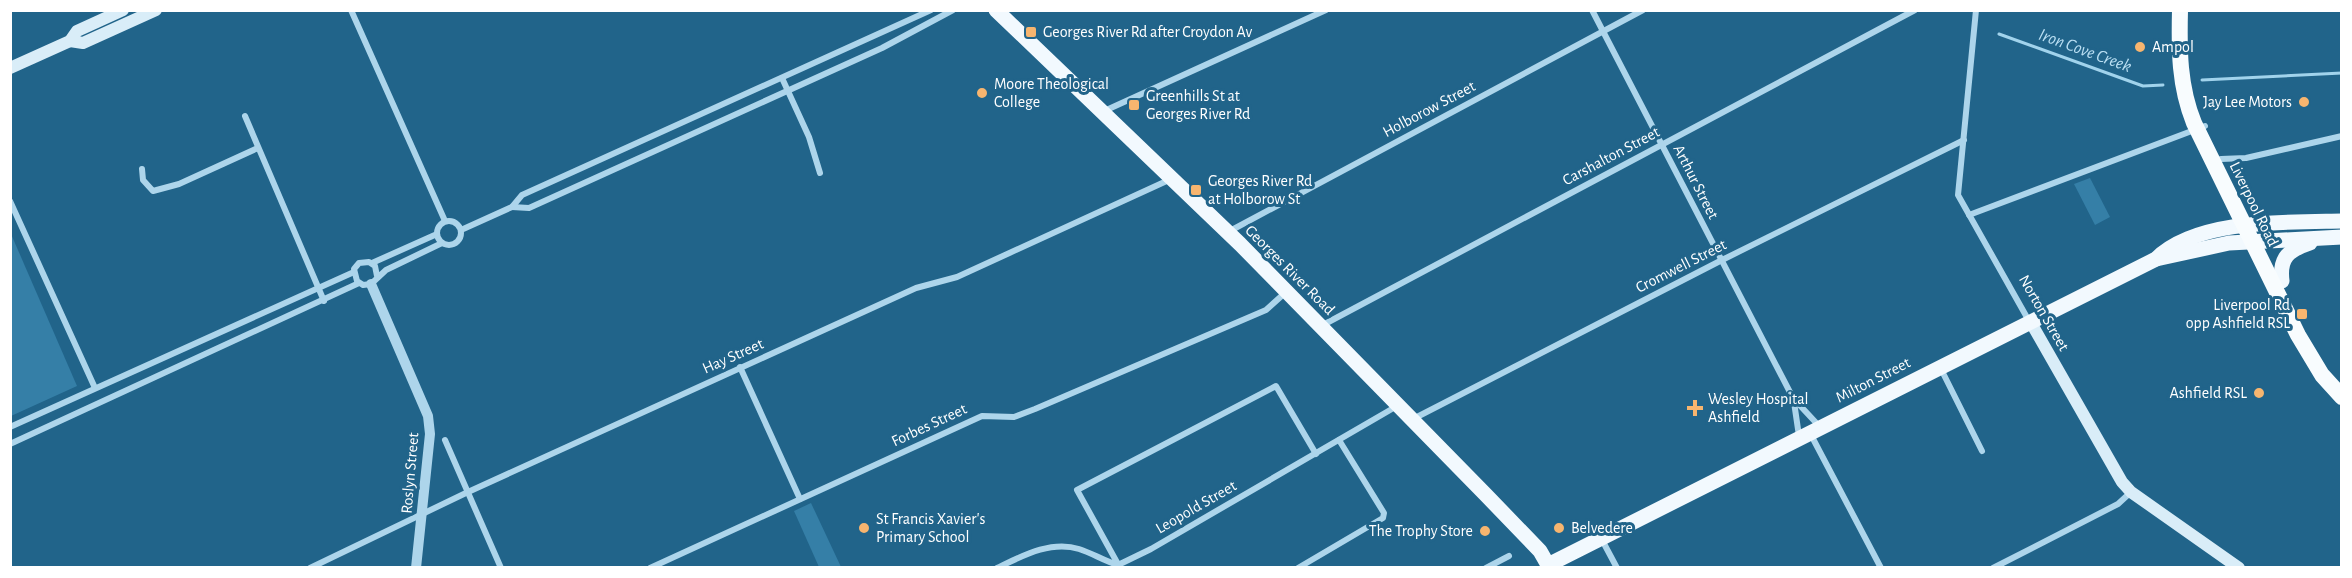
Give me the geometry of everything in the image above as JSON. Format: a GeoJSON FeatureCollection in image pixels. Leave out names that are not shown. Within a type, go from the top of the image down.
{"type":"FeatureCollection","features":[{"type":"Feature","properties":{"kind":"highway","name":"Liverpool Road"},"geometry":{"type":"LineString","coordinates":[[2180,10],[2180,70],[2184,94],[2254,234],[2282,281],[2316,350],[2342,386]]}},
{"type":"Feature","properties":{"kind":"highway","name":"Liverpool Road"},"geometry":{"type":"LineString","coordinates":[[2189,10],[2194,91],[2201,127],[2221,159],[2298,335],[2322,375],[2342,397]]}},
{"type":"Feature","properties":{"kind":"main road"},"geometry":{"type":"LineString","coordinates":[[10,68],[70,41],[77,31],[123,10]]}},
{"type":"Feature","properties":{"kind":"main road"},"geometry":{"type":"LineString","coordinates":[[70,41],[83,43],[141,14],[156,10]]}},
{"type":"Feature","properties":{"kind":"main road","name":"Georges River Road"},"geometry":{"type":"LineString","coordinates":[[996,10],[1286,291],[1540,551],[1546,566]]}},
{"type":"Feature","properties":{"kind":"main road"},"geometry":{"type":"LineString","coordinates":[[2254,234],[2342,221]]}},
{"type":"Feature","properties":{"kind":"main road"},"geometry":{"type":"LineString","coordinates":[[2254,234],[2342,237]]}},
{"type":"Feature","properties":{"kind":"main road","name":"Milton Street"},"geometry":{"type":"LineString","coordinates":[[1546,566],[2156,259],[2254,234]]}},
{"type":"Feature","properties":{"kind":"main road"},"geometry":{"type":"LineString","coordinates":[[2282,281],[2281,266],[2287,252],[2325,238]]}},
{"type":"Feature","properties":{"kind":"main road","name":"Norton Street"},"geometry":{"type":"LineString","coordinates":[[2030,321],[2122,482],[2131,492],[2239,567]]}},
{"type":"Feature","properties":{"kind":"street"},"geometry":{"type":"LineString","coordinates":[[351,10],[445,221]]}},
{"type":"Feature","properties":{"kind":"street"},"geometry":{"type":"LineString","coordinates":[[10,444],[359,284],[374,280],[442,243],[456,243],[461,230],[512,207],[522,195],[931,10]]}},
{"type":"Feature","properties":{"kind":"street"},"geometry":{"type":"LineString","coordinates":[[512,207],[529,208],[882,48],[953,10]]}},
{"type":"Feature","properties":{"kind":"street"},"geometry":{"type":"LineString","coordinates":[[1102,112],[1326,10]]}},
{"type":"Feature","properties":{"kind":"street","name":"Arthur Street"},"geometry":{"type":"LineString","coordinates":[[1592,10],[1881,567]]}},
{"type":"Feature","properties":{"kind":"street","name":"Holborow Street"},"geometry":{"type":"LineString","coordinates":[[1227,232],[1643,10]]}},
{"type":"Feature","properties":{"kind":"street","name":"Carshalton Street"},"geometry":{"type":"LineString","coordinates":[[1321,327],[1915,10]]}},
{"type":"Feature","properties":{"kind":"street","name":"Norton Street"},"geometry":{"type":"LineString","coordinates":[[1976,10],[1958,195],[2030,321]]}},
{"type":"Feature","properties":{"kind":"street"},"geometry":{"type":"LineString","coordinates":[[782,78],[809,137],[820,173]]}},
{"type":"Feature","properties":{"kind":"street"},"geometry":{"type":"LineString","coordinates":[[245,116],[324,301]]}},
{"type":"Feature","properties":{"kind":"street"},"geometry":{"type":"LineString","coordinates":[[1969,214],[2201,127]]}},
{"type":"Feature","properties":{"kind":"street"},"geometry":{"type":"LineString","coordinates":[[2221,159],[2246,158],[2342,136]]}},
{"type":"Feature","properties":{"kind":"street","name":"Cromwell Street"},"geometry":{"type":"LineString","coordinates":[[1413,420],[1722,260],[1964,140]]}},
{"type":"Feature","properties":{"kind":"street"},"geometry":{"type":"LineString","coordinates":[[142,169],[143,180],[153,191],[178,184],[258,148]]}},
{"type":"Feature","properties":{"kind":"street"},"geometry":{"type":"LineString","coordinates":[[620,152],[625,163]]}},
{"type":"Feature","properties":{"kind":"street","name":"Hay Street"},"geometry":{"type":"LineString","coordinates":[[309,567],[916,288],[957,277],[1171,179]]}},
{"type":"Feature","properties":{"kind":"street"},"geometry":{"type":"LineString","coordinates":[[10,201],[95,388]]}},
{"type":"Feature","properties":{"kind":"street"},"geometry":{"type":"LineString","coordinates":[[445,221],[455,222],[461,230]]}},
{"type":"Feature","properties":{"kind":"street"},"geometry":{"type":"LineString","coordinates":[[442,243],[437,234],[438,228],[445,221]]}},
{"type":"Feature","properties":{"kind":"street"},"geometry":{"type":"LineString","coordinates":[[10,427],[354,272],[359,263],[366,261],[372,263],[437,234]]}},
{"type":"Feature","properties":{"kind":"street"},"geometry":{"type":"LineString","coordinates":[[372,263],[374,280]]}},
{"type":"Feature","properties":{"kind":"street"},"geometry":{"type":"LineString","coordinates":[[354,272],[359,284]]}},
{"type":"Feature","properties":{"kind":"street","name":"Roslyn Street"},"geometry":{"type":"LineString","coordinates":[[374,280],[428,416],[430,434],[416,567]]}},
{"type":"Feature","properties":{"kind":"street","name":"Forbes Street"},"geometry":{"type":"LineString","coordinates":[[650,567],[982,416],[1014,417],[1053,402],[1266,309],[1286,291]]}},
{"type":"Feature","properties":{"kind":"street"},"geometry":{"type":"LineString","coordinates":[[209,337],[215,351]]}},
{"type":"Feature","properties":{"kind":"street"},"geometry":{"type":"LineString","coordinates":[[741,367],[800,499]]}},
{"type":"Feature","properties":{"kind":"street"},"geometry":{"type":"LineString","coordinates":[[1940,367],[1982,451]]}},
{"type":"Feature","properties":{"kind":"street"},"geometry":{"type":"LineString","coordinates":[[1119,566],[1077,490],[1276,386],[1316,454]]}},
{"type":"Feature","properties":{"kind":"street","name":"Arthur Street"},"geometry":{"type":"LineString","coordinates":[[1793,398],[1798,415],[1810,432]]}},
{"type":"Feature","properties":{"kind":"street","name":"Leopold Street"},"geometry":{"type":"LineString","coordinates":[[1119,566],[1398,406]]}},
{"type":"Feature","properties":{"kind":"street"},"geometry":{"type":"LineString","coordinates":[[446,440],[501,567]]}},
{"type":"Feature","properties":{"kind":"street"},"geometry":{"type":"LineString","coordinates":[[1298,567],[1383,518],[1384,513],[1339,440]]}},
{"type":"Feature","properties":{"kind":"street"},"geometry":{"type":"LineString","coordinates":[[1993,567],[2118,504],[2131,492]]}},
{"type":"Feature","properties":{"kind":"street"},"geometry":{"type":"LineString","coordinates":[[1601,538],[1617,567]]}},
{"type":"Feature","properties":{"kind":"street"},"geometry":{"type":"LineString","coordinates":[[998,567],[1029,552],[1062,546],[1077,548],[1119,566]]}},
{"type":"Feature","properties":{"kind":"street"},"geometry":{"type":"LineString","coordinates":[[1486,567],[1509,556]]}},
{"type":"Feature","properties":{"kind":"shaded area"},"geometry":{"type":"Polygon","coordinates":[[[2090,178],[2110,217],[2095,225],[2074,184],[2090,178]]]}},
{"type":"Feature","properties":{"kind":"shaded area"},"geometry":{"type":"Polygon","coordinates":[[[11,234],[77,386],[10,416],[11,234]]]}},
{"type":"Feature","properties":{"kind":"shaded area"},"geometry":{"type":"Polygon","coordinates":[[[811,503],[841,567],[819,567],[794,511],[811,503]]]}},
{"type":"Feature","properties":{"kind":"waterway","name":"Iron Cove Creek"},"geometry":{"type":"LineString","coordinates":[[1999,34],[2143,86],[2163,85]]}},
{"type":"Feature","properties":{"kind":"waterway","name":"Iron Cove Creek"},"geometry":{"type":"LineString","coordinates":[[2202,80],[2342,73]]}},
{"type":"Feature","properties":{"kind":"place","name":"Georges River Rd after Croydon Av"},"geometry":{"type":"Point","coordinates":[1031,32]}},
{"type":"Feature","properties":{"kind":"place","name":"Ampol"},"geometry":{"type":"Point","coordinates":[2140,47]}},
{"type":"Feature","properties":{"kind":"place","name":"Moore Theological College"},"geometry":{"type":"Point","coordinates":[982,93]}},
{"type":"Feature","properties":{"kind":"place","name":"Jay Lee Motors"},"geometry":{"type":"Point","coordinates":[2304,102]}},
{"type":"Feature","properties":{"kind":"place","name":"Greenhills St at Georges River Rd"},"geometry":{"type":"Point","coordinates":[1134,105]}},
{"type":"Feature","properties":{"kind":"place","name":"Georges River Rd at Holborow St"},"geometry":{"type":"Point","coordinates":[1196,190]}},
{"type":"Feature","properties":{"kind":"place","name":"Liverpool Rd opp Ashfield RSL"},"geometry":{"type":"Point","coordinates":[2302,314]}},
{"type":"Feature","properties":{"kind":"place","name":"Ashfield RSL"},"geometry":{"type":"Point","coordinates":[2259,393]}},
{"type":"Feature","properties":{"kind":"place","name":"Wesley Hospital Ashfield"},"geometry":{"type":"Point","coordinates":[1695,408]}},
{"type":"Feature","properties":{"kind":"place","name":"St Francis Xavier's Primary School"},"geometry":{"type":"Point","coordinates":[864,528]}},
{"type":"Feature","properties":{"kind":"place","name":"Belvedere"},"geometry":{"type":"Point","coordinates":[1559,528]}},
{"type":"Feature","properties":{"kind":"place","name":"The Trophy Store"},"geometry":{"type":"Point","coordinates":[1485,531]}}]}
